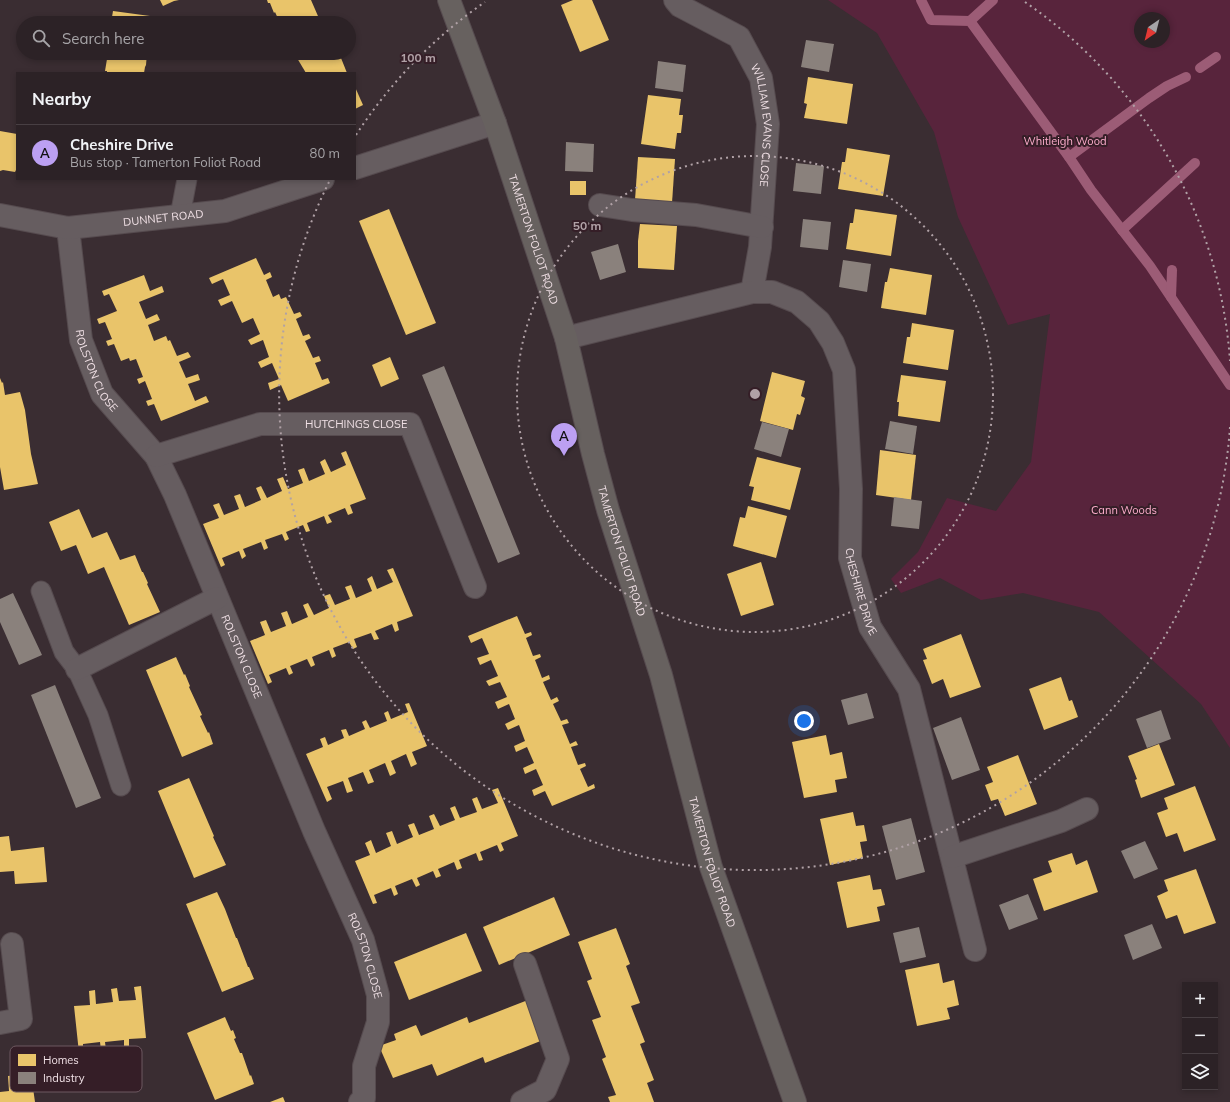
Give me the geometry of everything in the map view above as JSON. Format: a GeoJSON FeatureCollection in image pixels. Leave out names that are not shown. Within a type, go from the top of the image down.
{"type":"FeatureCollection","features":[{"type":"Feature","properties":{"kind":"main road","name":"TAMERTON FOLIOT ROAD"},"geometry":{"type":"LineString","coordinates":[[449,0],[495,122],[566,338],[593,454],[608,510],[661,675],[711,867],[795,1102]]}},
{"type":"Feature","properties":{"kind":"street","name":"WILLIAM EVANS CLOSE"},"geometry":{"type":"LineString","coordinates":[[675,0],[680,6],[739,37],[761,78],[768,124],[762,227],[752,292]]}},
{"type":"Feature","properties":{"kind":"street"},"geometry":{"type":"LineString","coordinates":[[356,168],[495,122]]}},
{"type":"Feature","properties":{"kind":"street","name":"DUNNET ROAD"},"geometry":{"type":"LineString","coordinates":[[0,215],[68,228],[180,216],[225,211],[320,180]]}},
{"type":"Feature","properties":{"kind":"street"},"geometry":{"type":"LineString","coordinates":[[600,205],[632,210],[696,215],[762,227]]}},
{"type":"Feature","properties":{"kind":"street","name":"ROLSTON CLOSE"},"geometry":{"type":"LineString","coordinates":[[68,228],[82,340],[102,394],[156,456],[182,511],[314,831],[364,940],[378,995],[378,1022],[364,1066],[365,1101]]}},
{"type":"Feature","properties":{"kind":"street","name":"CHESHIRE DRIVE"},"geometry":{"type":"LineString","coordinates":[[566,338],[752,292],[772,292],[797,302],[820,321],[833,343],[844,370],[851,488],[850,558],[870,627],[908,689],[975,950]]}},
{"type":"Feature","properties":{"kind":"street","name":"HUTCHINGS CLOSE"},"geometry":{"type":"LineString","coordinates":[[156,456],[260,424],[410,424],[474,587]]}},
{"type":"Feature","properties":{"kind":"street"},"geometry":{"type":"LineString","coordinates":[[77,669],[217,598]]}},
{"type":"Feature","properties":{"kind":"street"},"geometry":{"type":"LineString","coordinates":[[952,857],[1062,821],[1087,809]]}},
{"type":"Feature","properties":{"kind":"street"},"geometry":{"type":"LineString","coordinates":[[0,1023],[21,1019],[12,944]]}},
{"type":"Feature","properties":{"kind":"street"},"geometry":{"type":"LineString","coordinates":[[522,1102],[545,1090],[558,1059],[525,964]]}},
{"type":"Feature","properties":{"kind":"lane"},"geometry":{"type":"LineString","coordinates":[[180,216],[187,180]]}},
{"type":"Feature","properties":{"kind":"lane"},"geometry":{"type":"LineString","coordinates":[[41,591],[64,652],[77,669],[98,715],[121,786]]}},
{"type":"Feature","properties":{"kind":"green space"},"geometry":{"type":"Polygon","coordinates":[[[828,0],[1230,0],[1230,748],[1201,704],[1099,612],[1023,593],[981,600],[940,578],[901,593],[891,579],[918,552],[947,498],[996,511],[1031,462],[1050,314],[1008,325],[958,217],[934,132],[877,33],[828,0]]]}},
{"type":"Feature","properties":{"kind":"building: Homes"},"geometry":{"type":"Polygon","coordinates":[[[160,0],[179,0],[163,6],[160,0]]]}},
{"type":"Feature","properties":{"kind":"building: Homes"},"geometry":{"type":"Polygon","coordinates":[[[267,0],[311,0],[318,16],[277,16],[270,3],[268,3],[267,0]]]}},
{"type":"Feature","properties":{"kind":"building: Homes"},"geometry":{"type":"Polygon","coordinates":[[[573,0],[592,0],[609,40],[580,52],[561,5],[573,0]]]}},
{"type":"Feature","properties":{"kind":"building: Homes"},"geometry":{"type":"Polygon","coordinates":[[[113,11],[150,16],[112,16],[113,11]]]}},
{"type":"Feature","properties":{"kind":"building: Homes"},"geometry":{"type":"Polygon","coordinates":[[[107,60],[146,60],[144,72],[105,71],[107,60]]]}},
{"type":"Feature","properties":{"kind":"building: Homes"},"geometry":{"type":"Polygon","coordinates":[[[298,60],[342,60],[347,72],[305,72],[298,60]]]}},
{"type":"Feature","properties":{"kind":"building: Homes"},"geometry":{"type":"Polygon","coordinates":[[[808,77],[853,84],[847,124],[804,118],[807,104],[804,103],[808,77]]]}},
{"type":"Feature","properties":{"kind":"building: Homes"},"geometry":{"type":"Polygon","coordinates":[[[356,89],[363,105],[356,108],[356,89]]]}},
{"type":"Feature","properties":{"kind":"building: Homes"},"geometry":{"type":"Polygon","coordinates":[[[648,95],[681,99],[679,115],[683,115],[681,133],[677,133],[675,149],[641,144],[648,95]]]}},
{"type":"Feature","properties":{"kind":"building: Homes"},"geometry":{"type":"Polygon","coordinates":[[[0,131],[16,134],[16,170],[15,172],[0,171],[0,131]]]}},
{"type":"Feature","properties":{"kind":"building: Homes"},"geometry":{"type":"Polygon","coordinates":[[[847,148],[890,155],[883,196],[838,189],[842,162],[845,162],[847,148]]]}},
{"type":"Feature","properties":{"kind":"building: Homes"},"geometry":{"type":"Polygon","coordinates":[[[638,157],[675,159],[672,203],[635,200],[638,157]]]}},
{"type":"Feature","properties":{"kind":"building: Homes"},"geometry":{"type":"Polygon","coordinates":[[[570,181],[586,181],[586,195],[570,195],[570,181]]]}},
{"type":"Feature","properties":{"kind":"building: Homes"},"geometry":{"type":"Polygon","coordinates":[[[389,209],[436,323],[406,335],[359,221],[389,209]]]}},
{"type":"Feature","properties":{"kind":"building: Homes"},"geometry":{"type":"Polygon","coordinates":[[[855,209],[897,215],[891,256],[846,249],[850,223],[853,223],[855,209]]]}},
{"type":"Feature","properties":{"kind":"building: Homes"},"geometry":{"type":"Polygon","coordinates":[[[640,224],[677,226],[674,270],[638,268],[638,241],[640,224]]]}},
{"type":"Feature","properties":{"kind":"building: Homes"},"geometry":{"type":"Polygon","coordinates":[[[256,258],[264,275],[270,272],[272,277],[266,280],[273,297],[279,294],[281,299],[286,297],[294,314],[300,312],[302,316],[296,319],[303,336],[309,334],[311,338],[305,341],[313,358],[319,356],[321,361],[315,363],[322,380],[328,378],[330,383],[288,401],[281,385],[270,390],[268,383],[279,379],[272,363],[261,368],[258,362],[269,357],[263,340],[251,345],[248,340],[260,334],[253,318],[242,323],[232,301],[221,306],[218,300],[230,295],[223,279],[212,284],[209,278],[256,258]]]}},
{"type":"Feature","properties":{"kind":"building: Homes"},"geometry":{"type":"Polygon","coordinates":[[[890,268],[932,275],[926,315],[881,308],[885,282],[887,282],[890,268]]]}},
{"type":"Feature","properties":{"kind":"building: Homes"},"geometry":{"type":"Polygon","coordinates":[[[144,275],[150,291],[162,286],[164,292],[139,302],[146,319],[157,314],[160,320],[148,325],[154,341],[166,336],[168,341],[170,340],[177,356],[188,352],[191,357],[179,362],[186,378],[198,374],[200,380],[188,384],[195,401],[206,396],[209,402],[161,421],[154,404],[148,406],[146,401],[152,399],[145,381],[139,384],[137,379],[143,377],[136,359],[130,361],[129,358],[121,361],[114,344],[108,346],[106,341],[112,339],[105,322],[99,324],[97,319],[117,311],[109,294],[104,296],[102,291],[144,275]]]}},
{"type":"Feature","properties":{"kind":"building: Homes"},"geometry":{"type":"Polygon","coordinates":[[[912,323],[954,330],[948,370],[903,363],[907,337],[910,337],[912,323]]]}},
{"type":"Feature","properties":{"kind":"building: Homes"},"geometry":{"type":"Polygon","coordinates":[[[390,357],[399,379],[381,387],[372,365],[390,357]]]}},
{"type":"Feature","properties":{"kind":"building: Homes"},"geometry":{"type":"Polygon","coordinates":[[[772,372],[805,381],[801,396],[805,398],[800,415],[797,414],[793,430],[760,421],[772,372]]]}},
{"type":"Feature","properties":{"kind":"building: Homes"},"geometry":{"type":"Polygon","coordinates":[[[901,375],[946,381],[940,422],[898,416],[899,402],[897,402],[901,375]]]}},
{"type":"Feature","properties":{"kind":"building: Homes"},"geometry":{"type":"Polygon","coordinates":[[[0,378],[2,383],[3,382],[5,395],[20,392],[25,410],[31,454],[38,484],[4,490],[0,467],[0,378]]]}},
{"type":"Feature","properties":{"kind":"building: Homes"},"geometry":{"type":"Polygon","coordinates":[[[880,450],[916,455],[911,500],[876,495],[880,450]]]}},
{"type":"Feature","properties":{"kind":"building: Homes"},"geometry":{"type":"Polygon","coordinates":[[[346,451],[366,499],[350,505],[353,513],[348,515],[345,508],[328,515],[332,522],[327,524],[324,516],[307,523],[310,531],[306,532],[303,525],[286,532],[289,539],[285,541],[282,534],[265,540],[268,548],[264,550],[261,542],[243,549],[246,556],[242,559],[239,551],[222,558],[225,565],[221,567],[203,524],[219,518],[213,505],[219,503],[224,515],[239,509],[234,496],[240,494],[245,507],[261,500],[256,488],[261,486],[267,498],[282,491],[277,479],[283,477],[288,489],[303,483],[298,470],[304,468],[309,481],[325,474],[320,462],[325,459],[331,472],[346,465],[341,453],[346,451]]]}},
{"type":"Feature","properties":{"kind":"building: Homes"},"geometry":{"type":"Polygon","coordinates":[[[757,457],[801,468],[790,510],[751,500],[754,487],[749,486],[757,457]]]}},
{"type":"Feature","properties":{"kind":"building: Homes"},"geometry":{"type":"Polygon","coordinates":[[[748,506],[787,516],[776,558],[733,546],[740,517],[745,518],[748,506]]]}},
{"type":"Feature","properties":{"kind":"building: Homes"},"geometry":{"type":"Polygon","coordinates":[[[79,509],[92,538],[107,532],[120,560],[135,555],[160,612],[129,625],[104,567],[88,574],[76,545],[61,551],[49,522],[79,509]]]}},
{"type":"Feature","properties":{"kind":"building: Homes"},"geometry":{"type":"Polygon","coordinates":[[[761,562],[774,605],[741,616],[727,574],[761,562]]]}},
{"type":"Feature","properties":{"kind":"building: Homes"},"geometry":{"type":"Polygon","coordinates":[[[393,568],[413,616],[397,622],[399,630],[395,632],[392,624],[375,631],[379,639],[374,640],[371,633],[354,639],[357,647],[353,649],[349,642],[333,648],[336,656],[332,658],[329,650],[312,657],[315,665],[311,667],[307,659],[290,666],[293,673],[289,675],[286,668],[269,675],[272,682],[268,684],[250,641],[265,635],[260,622],[266,620],[271,632],[286,626],[281,613],[287,611],[292,624],[308,617],[303,605],[308,603],[314,615],[329,608],[324,596],[330,594],[335,605],[350,599],[345,587],[351,585],[356,598],[372,591],[367,579],[372,576],[377,589],[393,582],[387,570],[393,568]]]}},
{"type":"Feature","properties":{"kind":"building: Homes"},"geometry":{"type":"Polygon","coordinates":[[[517,616],[525,634],[531,632],[532,635],[526,638],[533,656],[540,654],[541,657],[535,660],[542,678],[549,675],[550,679],[543,682],[551,700],[557,697],[559,701],[553,704],[561,721],[567,719],[569,723],[562,725],[570,744],[576,741],[578,745],[571,747],[578,765],[585,763],[586,766],[580,769],[588,787],[594,784],[595,788],[552,806],[545,791],[534,796],[532,790],[543,785],[536,769],[525,774],[523,768],[534,763],[527,747],[516,752],[514,746],[525,741],[519,725],[508,730],[505,724],[515,719],[509,704],[498,709],[495,702],[507,697],[500,682],[489,686],[486,681],[498,676],[491,660],[480,665],[477,658],[489,654],[482,638],[471,643],[468,636],[517,616]]]}},
{"type":"Feature","properties":{"kind":"building: Homes"},"geometry":{"type":"Polygon","coordinates":[[[961,634],[981,687],[950,698],[943,679],[932,684],[923,660],[927,659],[923,649],[961,634]]]}},
{"type":"Feature","properties":{"kind":"building: Homes"},"geometry":{"type":"Polygon","coordinates":[[[176,657],[184,675],[185,674],[190,686],[189,687],[202,715],[200,716],[208,733],[209,732],[213,744],[182,757],[146,670],[176,657]]]}},
{"type":"Feature","properties":{"kind":"building: Homes"},"geometry":{"type":"Polygon","coordinates":[[[1061,677],[1069,701],[1072,700],[1078,717],[1044,730],[1029,689],[1061,677]]]}},
{"type":"Feature","properties":{"kind":"building: Homes"},"geometry":{"type":"Polygon","coordinates":[[[409,703],[427,746],[412,752],[417,764],[411,767],[406,754],[391,761],[396,773],[390,776],[385,763],[369,770],[374,782],[368,784],[363,772],[348,778],[353,791],[347,793],[343,781],[327,787],[332,799],[327,802],[306,754],[323,747],[320,739],[325,737],[328,745],[344,738],[341,730],[346,729],[349,736],[365,729],[362,722],[366,720],[370,728],[387,721],[384,713],[388,711],[391,719],[408,712],[405,704],[409,703]]]}},
{"type":"Feature","properties":{"kind":"building: Homes"},"geometry":{"type":"Polygon","coordinates":[[[826,735],[830,755],[842,752],[847,778],[835,780],[837,792],[804,798],[792,742],[826,735]]]}},
{"type":"Feature","properties":{"kind":"building: Homes"},"geometry":{"type":"Polygon","coordinates":[[[1159,744],[1175,785],[1141,798],[1135,780],[1137,779],[1128,756],[1159,744]]]}},
{"type":"Feature","properties":{"kind":"building: Homes"},"geometry":{"type":"Polygon","coordinates":[[[1018,755],[1037,804],[1005,816],[998,799],[991,801],[985,785],[993,782],[987,767],[1018,755]]]}},
{"type":"Feature","properties":{"kind":"building: Homes"},"geometry":{"type":"Polygon","coordinates":[[[189,778],[226,865],[194,878],[158,791],[189,778]]]}},
{"type":"Feature","properties":{"kind":"building: Homes"},"geometry":{"type":"Polygon","coordinates":[[[1195,786],[1216,840],[1184,852],[1177,833],[1166,837],[1157,813],[1168,809],[1164,798],[1195,786]]]}},
{"type":"Feature","properties":{"kind":"building: Homes"},"geometry":{"type":"Polygon","coordinates":[[[498,788],[518,836],[501,843],[504,850],[500,852],[497,845],[480,852],[483,860],[479,861],[476,853],[459,860],[462,868],[457,870],[454,862],[438,869],[441,876],[436,878],[433,871],[417,878],[420,885],[416,887],[412,879],[395,886],[398,894],[394,896],[391,888],[374,895],[377,903],[373,904],[355,861],[370,855],[365,843],[371,840],[376,853],[391,846],[386,833],[392,831],[397,844],[413,837],[408,825],[414,823],[419,835],[434,829],[429,816],[434,814],[440,826],[455,820],[450,808],[455,806],[460,818],[477,812],[472,799],[477,797],[482,809],[498,803],[492,790],[498,788]]]}},
{"type":"Feature","properties":{"kind":"building: Homes"},"geometry":{"type":"Polygon","coordinates":[[[853,812],[856,826],[864,825],[867,841],[860,842],[863,858],[830,865],[820,819],[853,812]]]}},
{"type":"Feature","properties":{"kind":"building: Homes"},"geometry":{"type":"Polygon","coordinates":[[[9,836],[11,851],[44,847],[47,882],[15,884],[14,871],[0,872],[0,837],[9,836]]]}},
{"type":"Feature","properties":{"kind":"building: Homes"},"geometry":{"type":"Polygon","coordinates":[[[1072,853],[1076,865],[1087,860],[1098,892],[1044,911],[1033,879],[1052,872],[1048,861],[1072,853]]]}},
{"type":"Feature","properties":{"kind":"building: Homes"},"geometry":{"type":"Polygon","coordinates":[[[1196,869],[1216,923],[1184,934],[1177,915],[1166,919],[1157,896],[1168,891],[1164,880],[1196,869]]]}},
{"type":"Feature","properties":{"kind":"building: Homes"},"geometry":{"type":"Polygon","coordinates":[[[870,875],[873,890],[881,889],[885,905],[877,907],[880,921],[847,928],[837,882],[870,875]]]}},
{"type":"Feature","properties":{"kind":"building: Homes"},"geometry":{"type":"Polygon","coordinates":[[[217,892],[254,979],[222,992],[186,904],[217,892]]]}},
{"type":"Feature","properties":{"kind":"building: Homes"},"geometry":{"type":"Polygon","coordinates":[[[554,897],[570,935],[499,965],[483,927],[554,897]]]}},
{"type":"Feature","properties":{"kind":"building: Homes"},"geometry":{"type":"Polygon","coordinates":[[[616,928],[630,964],[626,966],[640,1003],[631,1006],[645,1042],[640,1044],[654,1080],[647,1083],[654,1102],[610,1102],[608,1097],[616,1095],[602,1059],[606,1057],[592,1020],[601,1017],[587,981],[592,979],[578,942],[616,928]]]}},
{"type":"Feature","properties":{"kind":"building: Homes"},"geometry":{"type":"Polygon","coordinates":[[[466,933],[482,971],[409,1000],[394,962],[466,933]]]}},
{"type":"Feature","properties":{"kind":"building: Homes"},"geometry":{"type":"Polygon","coordinates":[[[939,963],[943,983],[954,980],[959,1005],[947,1008],[950,1019],[917,1026],[905,970],[939,963]]]}},
{"type":"Feature","properties":{"kind":"building: Homes"},"geometry":{"type":"Polygon","coordinates":[[[141,986],[146,1038],[129,1039],[129,1046],[124,1046],[124,1040],[105,1042],[106,1046],[100,1046],[100,1042],[78,1046],[74,1006],[90,1005],[89,991],[95,990],[96,1004],[113,1002],[111,989],[117,988],[119,1001],[136,1000],[134,987],[141,986]]]}},
{"type":"Feature","properties":{"kind":"building: Homes"},"geometry":{"type":"Polygon","coordinates":[[[528,1000],[543,1040],[485,1063],[483,1057],[437,1076],[432,1064],[393,1078],[379,1046],[396,1040],[394,1034],[416,1025],[421,1036],[467,1017],[469,1023],[528,1000]]]}},
{"type":"Feature","properties":{"kind":"building: Homes"},"geometry":{"type":"Polygon","coordinates":[[[225,1017],[231,1031],[233,1030],[236,1038],[234,1039],[240,1053],[242,1053],[254,1084],[215,1100],[187,1033],[225,1017]]]}},
{"type":"Feature","properties":{"kind":"building: Homes"},"geometry":{"type":"Polygon","coordinates":[[[8,1076],[10,1076],[10,1092],[34,1092],[35,1102],[0,1102],[0,1092],[9,1091],[8,1076]]]}},
{"type":"Feature","properties":{"kind":"building: Homes"},"geometry":{"type":"Polygon","coordinates":[[[283,1097],[285,1102],[270,1102],[283,1097]]]}},
{"type":"Feature","properties":{"kind":"building: Industry"},"geometry":{"type":"Polygon","coordinates":[[[806,40],[834,44],[829,72],[801,67],[806,40]]]}},
{"type":"Feature","properties":{"kind":"building: Industry"},"geometry":{"type":"Polygon","coordinates":[[[658,61],[686,65],[683,92],[655,88],[658,61]]]}},
{"type":"Feature","properties":{"kind":"building: Industry"},"geometry":{"type":"Polygon","coordinates":[[[566,142],[594,144],[593,172],[565,171],[566,142]]]}},
{"type":"Feature","properties":{"kind":"building: Industry"},"geometry":{"type":"Polygon","coordinates":[[[796,163],[824,166],[821,194],[793,191],[796,163]]]}},
{"type":"Feature","properties":{"kind":"building: Industry"},"geometry":{"type":"Polygon","coordinates":[[[803,219],[831,222],[828,250],[800,247],[803,219]]]}},
{"type":"Feature","properties":{"kind":"building: Industry"},"geometry":{"type":"Polygon","coordinates":[[[618,244],[626,272],[600,280],[591,252],[618,244]]]}},
{"type":"Feature","properties":{"kind":"building: Industry"},"geometry":{"type":"Polygon","coordinates":[[[843,260],[871,264],[867,292],[839,287],[843,260]]]}},
{"type":"Feature","properties":{"kind":"building: Industry"},"geometry":{"type":"Polygon","coordinates":[[[444,366],[520,554],[498,563],[422,375],[444,366]]]}},
{"type":"Feature","properties":{"kind":"building: Industry"},"geometry":{"type":"Polygon","coordinates":[[[890,421],[917,426],[913,454],[885,449],[890,421]]]}},
{"type":"Feature","properties":{"kind":"building: Industry"},"geometry":{"type":"Polygon","coordinates":[[[762,422],[789,429],[781,457],[754,449],[762,422]]]}},
{"type":"Feature","properties":{"kind":"building: Industry"},"geometry":{"type":"Polygon","coordinates":[[[894,497],[922,501],[919,529],[891,526],[894,497]]]}},
{"type":"Feature","properties":{"kind":"building: Industry"},"geometry":{"type":"Polygon","coordinates":[[[13,593],[42,655],[19,665],[0,622],[0,599],[13,593]]]}},
{"type":"Feature","properties":{"kind":"building: Industry"},"geometry":{"type":"Polygon","coordinates":[[[55,685],[101,798],[76,808],[31,695],[55,685]]]}},
{"type":"Feature","properties":{"kind":"building: Industry"},"geometry":{"type":"Polygon","coordinates":[[[867,693],[874,718],[848,725],[841,700],[867,693]]]}},
{"type":"Feature","properties":{"kind":"building: Industry"},"geometry":{"type":"Polygon","coordinates":[[[1161,710],[1171,739],[1147,748],[1136,719],[1161,710]]]}},
{"type":"Feature","properties":{"kind":"building: Industry"},"geometry":{"type":"Polygon","coordinates":[[[961,717],[980,770],[952,780],[933,728],[961,717]]]}},
{"type":"Feature","properties":{"kind":"building: Industry"},"geometry":{"type":"Polygon","coordinates":[[[911,818],[925,872],[896,880],[882,826],[911,818]]]}},
{"type":"Feature","properties":{"kind":"building: Industry"},"geometry":{"type":"Polygon","coordinates":[[[1145,841],[1158,869],[1134,879],[1121,851],[1145,841]]]}},
{"type":"Feature","properties":{"kind":"building: Industry"},"geometry":{"type":"Polygon","coordinates":[[[1028,894],[1038,919],[1009,930],[999,905],[1028,894]]]}},
{"type":"Feature","properties":{"kind":"building: Industry"},"geometry":{"type":"Polygon","coordinates":[[[1152,924],[1162,948],[1133,960],[1124,935],[1152,924]]]}},
{"type":"Feature","properties":{"kind":"building: Industry"},"geometry":{"type":"Polygon","coordinates":[[[919,927],[926,957],[900,963],[893,933],[919,927]]]}},
{"type":"Feature","properties":{"kind":"waterway"},"geometry":{"type":"LineString","coordinates":[[921,0],[931,20],[970,21],[1069,157],[1091,190],[1150,266],[1230,385]]}},
{"type":"Feature","properties":{"kind":"waterway"},"geometry":{"type":"LineString","coordinates":[[970,21],[993,0]]}},
{"type":"Feature","properties":{"kind":"waterway"},"geometry":{"type":"LineString","coordinates":[[1200,68],[1216,57]]}},
{"type":"Feature","properties":{"kind":"waterway"},"geometry":{"type":"LineString","coordinates":[[1069,157],[1149,98],[1167,86],[1186,77]]}},
{"type":"Feature","properties":{"kind":"waterway"},"geometry":{"type":"LineString","coordinates":[[1122,230],[1195,163]]}},
{"type":"Feature","properties":{"kind":"waterway"},"geometry":{"type":"LineString","coordinates":[[1171,297],[1172,270]]}},
{"type":"Feature","properties":{"kind":"place","name":"Cheshire Drive"},"geometry":{"type":"Point","coordinates":[564,456]}},
{"type":"Feature","properties":{"kind":"park label","name":"Whitleigh Wood"},"geometry":{"type":"Point","coordinates":[1065,141]}},
{"type":"Feature","properties":{"kind":"park label","name":"Cann Woods"},"geometry":{"type":"Point","coordinates":[1124,510]}}]}
